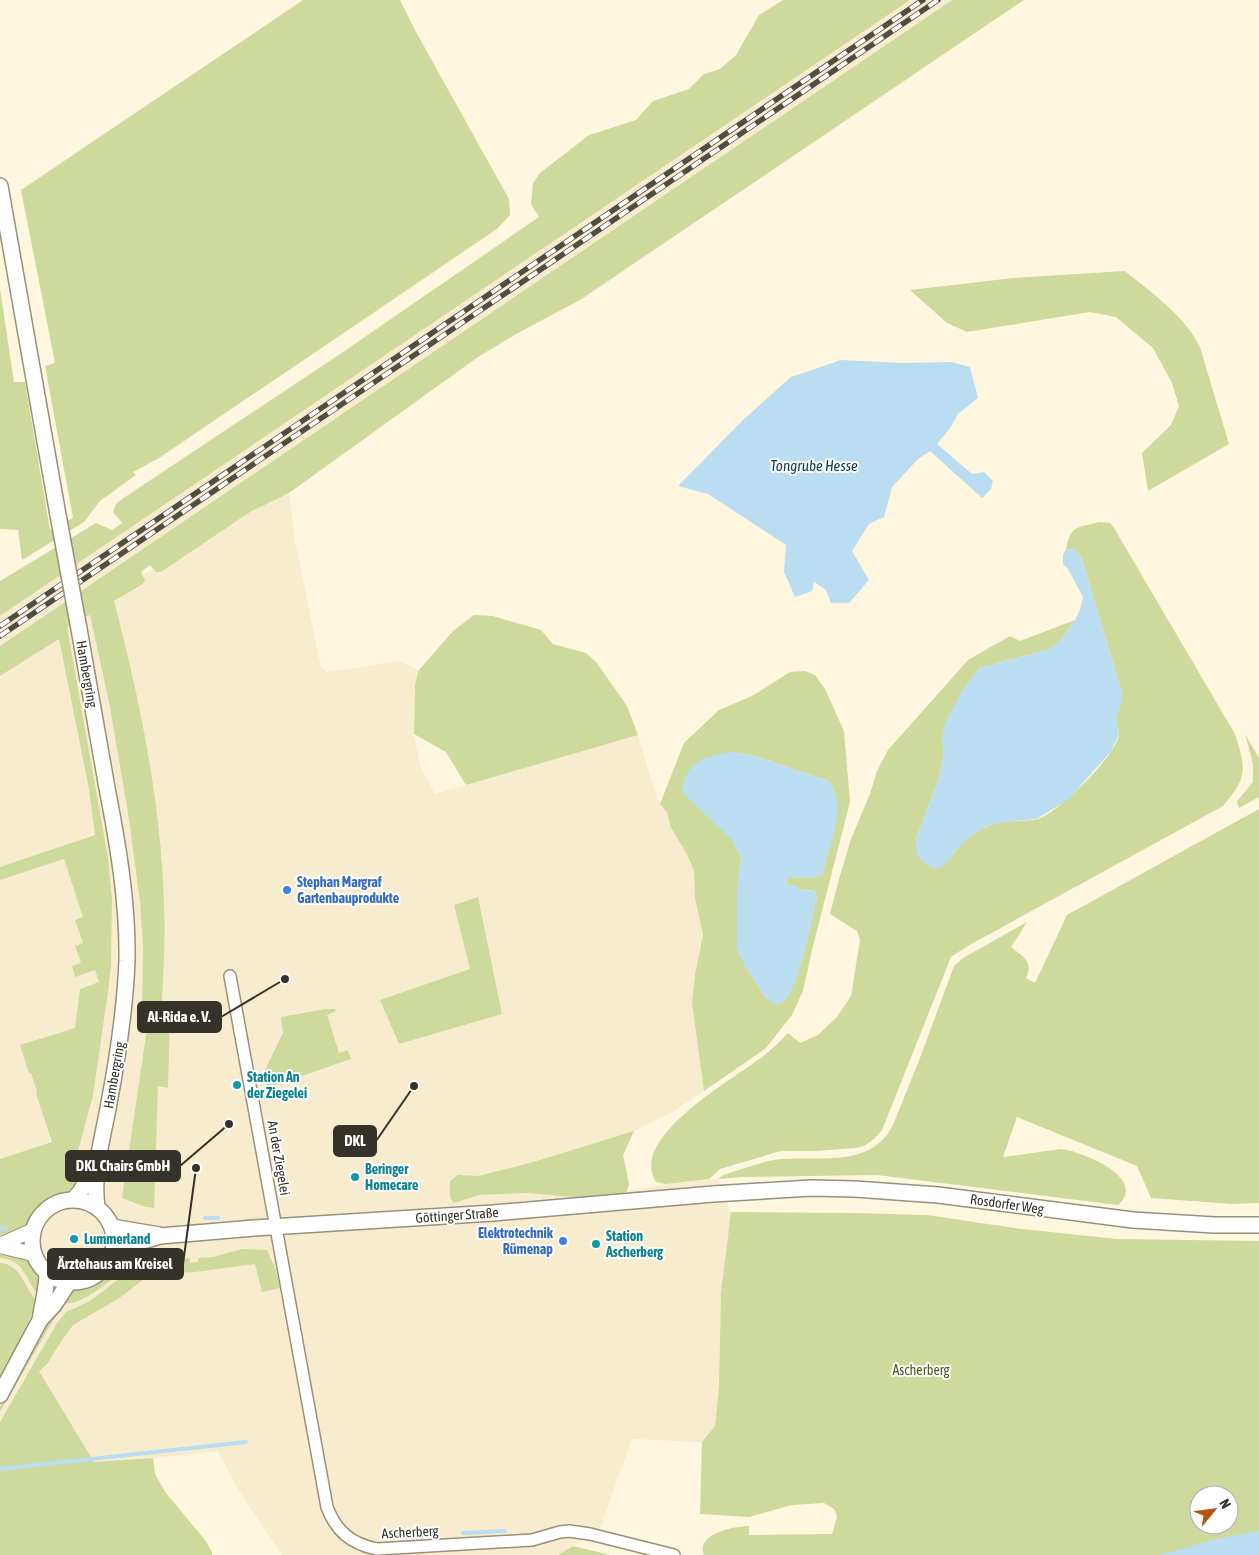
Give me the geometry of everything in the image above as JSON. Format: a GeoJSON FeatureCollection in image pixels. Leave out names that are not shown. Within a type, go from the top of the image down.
{"type":"FeatureCollection","features":[{"type":"Feature","properties":{"kind":"main road","name":"Hambergring"},"geometry":{"type":"LineString","coordinates":[[0,186],[117,844],[126,908],[127,959],[124,1014],[108,1108],[96,1164],[97,1207]]}},
{"type":"Feature","properties":{"kind":"main road","name":"Hambergring"},"geometry":{"type":"LineString","coordinates":[[74,1199],[96,1164]]}},
{"type":"Feature","properties":{"kind":"main road","name":"Rosdorfer Weg"},"geometry":{"type":"LineString","coordinates":[[754,1191],[811,1188],[904,1192],[1133,1220],[1214,1225],[1259,1225]]}},
{"type":"Feature","properties":{"kind":"main road","name":"Göttinger Straße"},"geometry":{"type":"LineString","coordinates":[[112,1252],[122,1247],[160,1236],[485,1214],[754,1191]]}},
{"type":"Feature","properties":{"kind":"main road"},"geometry":{"type":"LineString","coordinates":[[74,1199],[82,1200],[97,1207],[112,1227],[114,1244],[105,1266],[93,1277],[78,1282],[62,1280],[47,1273],[33,1254],[31,1238],[40,1216],[51,1205],[74,1199]]}},
{"type":"Feature","properties":{"kind":"main road","name":"Göttinger Straße"},"geometry":{"type":"LineString","coordinates":[[112,1227],[160,1236]]}},
{"type":"Feature","properties":{"kind":"main road"},"geometry":{"type":"LineString","coordinates":[[40,1320],[47,1273]]}},
{"type":"Feature","properties":{"kind":"main road"},"geometry":{"type":"LineString","coordinates":[[0,1395],[40,1320],[54,1305],[69,1282]]}},
{"type":"Feature","properties":{"kind":"street","name":"An der Ziegelei"},"geometry":{"type":"LineString","coordinates":[[230,976],[275,1227]]}},
{"type":"Feature","properties":{"kind":"street","name":"Ascherberg"},"geometry":{"type":"LineString","coordinates":[[275,1227],[328,1507],[332,1519],[343,1534],[352,1542],[364,1547],[377,1549],[532,1540],[569,1531],[590,1534],[674,1555]]}},
{"type":"Feature","properties":{"kind":"street"},"geometry":{"type":"LineString","coordinates":[[0,1246],[33,1230]]}},
{"type":"Feature","properties":{"kind":"street"},"geometry":{"type":"LineString","coordinates":[[0,1246],[33,1254]]}},
{"type":"Feature","properties":{"kind":"shaded area"},"geometry":{"type":"Polygon","coordinates":[[[910,0],[952,0],[0,646],[0,616],[910,0]]]}},
{"type":"Feature","properties":{"kind":"shaded area"},"geometry":{"type":"Polygon","coordinates":[[[289,493],[295,541],[321,667],[327,672],[400,661],[419,670],[415,684],[414,734],[420,766],[435,794],[638,735],[657,798],[667,812],[671,828],[687,854],[694,871],[695,898],[703,935],[692,1003],[704,1091],[671,1113],[634,1131],[623,1155],[629,1184],[627,1191],[666,1184],[718,1179],[731,1212],[721,1292],[719,1385],[715,1426],[702,1442],[632,1439],[599,1531],[558,1555],[282,1555],[237,1488],[218,1451],[153,1458],[0,1469],[0,676],[59,639],[67,627],[90,615],[91,620],[114,601],[143,584],[145,580],[143,575],[153,568],[156,572],[250,512],[289,493]]]}},
{"type":"Feature","properties":{"kind":"green space"},"geometry":{"type":"Polygon","coordinates":[[[303,0],[400,0],[509,199],[510,215],[497,229],[159,458],[133,472],[136,475],[100,501],[84,522],[22,560],[18,530],[0,529],[0,288],[14,382],[25,382],[50,530],[73,518],[45,366],[55,363],[21,190],[303,0]]]}},
{"type":"Feature","properties":{"kind":"green space"},"geometry":{"type":"Polygon","coordinates":[[[783,0],[910,0],[0,616],[0,581],[96,523],[112,530],[122,523],[113,512],[116,504],[122,499],[343,352],[539,217],[531,204],[533,183],[540,173],[589,135],[636,120],[653,101],[689,89],[704,74],[720,69],[736,55],[759,15],[783,0]]]}},
{"type":"Feature","properties":{"kind":"green space"},"geometry":{"type":"Polygon","coordinates":[[[952,0],[1024,0],[580,300],[478,357],[289,493],[250,512],[161,572],[156,572],[150,565],[141,572],[145,580],[143,584],[114,601],[146,741],[154,788],[163,884],[165,931],[162,998],[164,1016],[170,1017],[168,1088],[158,1086],[154,1208],[122,1198],[151,1002],[142,1004],[143,947],[140,902],[129,819],[110,707],[90,615],[67,627],[108,858],[112,900],[111,964],[108,992],[93,1095],[73,1170],[75,1184],[67,1192],[44,1204],[21,1230],[0,1235],[0,1159],[52,1142],[31,1073],[29,1073],[20,1045],[75,1028],[80,989],[99,982],[95,970],[75,977],[72,966],[81,963],[75,946],[83,943],[75,920],[83,917],[64,859],[0,880],[0,867],[95,835],[89,789],[59,639],[0,676],[0,646],[952,0]]]}},
{"type":"Feature","properties":{"kind":"green space"},"geometry":{"type":"Polygon","coordinates":[[[1125,271],[1177,315],[1193,335],[1200,347],[1229,444],[1148,491],[1142,453],[1171,425],[1179,406],[1172,383],[1153,348],[1116,317],[1090,312],[967,332],[947,323],[910,290],[1013,278],[1125,271]]]}},
{"type":"Feature","properties":{"kind":"green space"},"geometry":{"type":"Polygon","coordinates":[[[1099,522],[1110,523],[1114,528],[1235,734],[1243,765],[1241,780],[1231,796],[1223,806],[951,957],[882,1130],[864,1146],[815,1151],[781,1151],[720,1169],[709,1179],[666,1184],[656,1182],[651,1165],[656,1147],[686,1112],[767,1053],[788,1033],[800,1043],[818,1035],[837,1017],[851,996],[860,940],[857,931],[830,914],[851,839],[870,794],[877,771],[888,750],[968,660],[1010,636],[1020,641],[1075,620],[1063,638],[1051,649],[979,668],[942,738],[944,753],[939,778],[916,839],[948,861],[958,847],[986,827],[1003,822],[1034,820],[1047,814],[1072,795],[1108,756],[1116,744],[1119,734],[1116,719],[1122,693],[1081,557],[1073,549],[1066,550],[1072,532],[1080,527],[1099,522]]]}},
{"type":"Feature","properties":{"kind":"green space"},"geometry":{"type":"Polygon","coordinates":[[[474,615],[493,616],[541,630],[553,644],[586,653],[597,663],[627,706],[638,735],[466,785],[446,752],[414,734],[415,684],[419,670],[453,631],[474,615]]]}},
{"type":"Feature","properties":{"kind":"green space"},"geometry":{"type":"Polygon","coordinates":[[[805,671],[815,675],[825,689],[844,731],[850,802],[803,991],[792,1015],[766,1048],[704,1091],[692,1003],[695,975],[703,935],[695,898],[694,871],[687,854],[671,828],[667,812],[660,804],[684,743],[719,710],[754,695],[790,672],[805,671]],[[731,752],[732,840],[741,857],[737,892],[758,986],[766,998],[785,1000],[801,964],[817,898],[815,891],[799,889],[794,885],[786,886],[787,877],[811,878],[822,874],[834,831],[837,809],[829,781],[755,756],[731,752]]]}},
{"type":"Feature","properties":{"kind":"green space"},"geometry":{"type":"Polygon","coordinates":[[[1245,734],[1259,758],[1259,797],[1239,808],[1238,800],[1253,782],[1253,764],[1245,734]]]}},
{"type":"Feature","properties":{"kind":"green space"},"geometry":{"type":"Polygon","coordinates":[[[1259,809],[1259,1203],[1232,1204],[1151,1198],[1137,1166],[1017,1117],[1003,1157],[1061,1149],[1096,1160],[1119,1176],[1125,1185],[1125,1195],[1118,1205],[877,1175],[718,1179],[723,1175],[768,1161],[844,1157],[859,1154],[872,1148],[884,1139],[893,1125],[954,966],[963,958],[1027,922],[1011,947],[1028,963],[1029,967],[1026,978],[1035,983],[1067,915],[1259,809]]]}},
{"type":"Feature","properties":{"kind":"green space"},"geometry":{"type":"Polygon","coordinates":[[[478,897],[502,1014],[399,1044],[380,1000],[470,969],[454,905],[478,897]]]}},
{"type":"Feature","properties":{"kind":"green space"},"geometry":{"type":"Polygon","coordinates":[[[335,1009],[336,1011],[327,1015],[339,1053],[348,1050],[351,1059],[267,1088],[264,1072],[283,1033],[281,1017],[335,1009]]]}},
{"type":"Feature","properties":{"kind":"green space"},"geometry":{"type":"Polygon","coordinates":[[[634,1131],[623,1155],[629,1184],[627,1191],[619,1196],[588,1198],[527,1193],[479,1195],[454,1203],[450,1198],[450,1181],[458,1175],[478,1176],[530,1163],[634,1131]]]}},
{"type":"Feature","properties":{"kind":"green space","name":"Ascherberg"},"geometry":{"type":"Polygon","coordinates":[[[731,1212],[927,1215],[1022,1229],[1117,1239],[1259,1241],[1259,1555],[704,1555],[703,1548],[705,1542],[710,1537],[726,1530],[749,1526],[749,1535],[832,1534],[837,1516],[834,1509],[824,1503],[792,1505],[749,1517],[700,1514],[702,1442],[715,1426],[719,1385],[721,1292],[731,1212]]]}},
{"type":"Feature","properties":{"kind":"green space"},"geometry":{"type":"Polygon","coordinates":[[[137,1249],[137,1258],[89,1296],[69,1303],[61,1302],[75,1288],[101,1279],[118,1259],[137,1249]]]}},
{"type":"Feature","properties":{"kind":"green space"},"geometry":{"type":"Polygon","coordinates":[[[242,1249],[267,1250],[276,1270],[280,1288],[262,1292],[255,1264],[195,1272],[156,1274],[144,1279],[118,1299],[73,1325],[47,1364],[39,1371],[94,1462],[153,1458],[155,1474],[166,1493],[205,1540],[212,1555],[0,1555],[0,1422],[57,1323],[66,1312],[90,1301],[141,1262],[154,1259],[190,1258],[190,1263],[198,1262],[198,1258],[213,1257],[242,1249]]]}},
{"type":"Feature","properties":{"kind":"green space"},"geometry":{"type":"Polygon","coordinates":[[[0,1255],[18,1256],[31,1263],[36,1268],[38,1275],[40,1283],[39,1293],[35,1291],[18,1265],[13,1261],[0,1258],[0,1255]]]}},
{"type":"Feature","properties":{"kind":"green space"},"geometry":{"type":"Polygon","coordinates":[[[0,1263],[7,1264],[17,1271],[36,1303],[15,1354],[0,1382],[0,1263]]]}},
{"type":"Feature","properties":{"kind":"green space"},"geometry":{"type":"Polygon","coordinates":[[[55,1310],[58,1312],[0,1412],[0,1407],[55,1310]]]}},
{"type":"Feature","properties":{"kind":"green space"},"geometry":{"type":"Polygon","coordinates":[[[573,1546],[610,1555],[558,1555],[573,1546]]]}},
{"type":"Feature","properties":{"kind":"water","name":"Tongrube Hesse"},"geometry":{"type":"Polygon","coordinates":[[[841,360],[903,363],[951,362],[970,367],[978,398],[958,414],[937,444],[972,474],[984,472],[993,481],[991,489],[982,498],[930,451],[918,459],[892,487],[884,517],[869,524],[852,551],[869,580],[849,603],[831,603],[826,590],[814,582],[812,591],[795,597],[784,572],[786,545],[708,494],[678,486],[744,419],[791,377],[841,360]]]}},
{"type":"Feature","properties":{"kind":"water"},"geometry":{"type":"Polygon","coordinates":[[[1073,549],[1081,557],[1122,693],[1122,701],[1116,720],[1119,734],[1111,751],[1069,799],[1037,819],[1002,822],[987,826],[969,837],[948,861],[939,868],[932,868],[919,858],[916,851],[916,839],[939,778],[944,753],[942,738],[944,725],[962,691],[979,668],[1051,649],[1063,638],[1080,610],[1083,597],[1068,569],[1063,564],[1063,554],[1066,550],[1073,549]]]}},
{"type":"Feature","properties":{"kind":"water"},"geometry":{"type":"Polygon","coordinates":[[[731,752],[755,756],[829,781],[836,795],[836,825],[822,874],[811,878],[787,877],[786,885],[794,885],[799,889],[815,891],[817,898],[797,977],[787,998],[777,1005],[766,998],[737,950],[737,892],[741,857],[732,840],[682,792],[687,774],[698,762],[712,756],[731,752]]]}},
{"type":"Feature","properties":{"kind":"water"},"geometry":{"type":"Polygon","coordinates":[[[1259,1531],[1259,1555],[1159,1555],[1221,1538],[1259,1531]]]}},
{"type":"Feature","properties":{"kind":"waterway"},"geometry":{"type":"LineString","coordinates":[[205,1218],[218,1218]]}},
{"type":"Feature","properties":{"kind":"waterway"},"geometry":{"type":"LineString","coordinates":[[0,1229],[6,1228]]}},
{"type":"Feature","properties":{"kind":"waterway"},"geometry":{"type":"LineString","coordinates":[[0,1469],[246,1442]]}},
{"type":"Feature","properties":{"kind":"waterway"},"geometry":{"type":"LineString","coordinates":[[463,1533],[505,1531]]}},
{"type":"Feature","properties":{"kind":"railway"},"geometry":{"type":"LineString","coordinates":[[0,626],[923,0]]}},
{"type":"Feature","properties":{"kind":"railway"},"geometry":{"type":"LineString","coordinates":[[0,636],[938,0]]}},
{"type":"Feature","properties":{"kind":"place","name":"Stephan Margraf Gartenbauprodukte"},"geometry":{"type":"Point","coordinates":[287,890]}},
{"type":"Feature","properties":{"kind":"place","name":"Al-Rida e. V."},"geometry":{"type":"Point","coordinates":[285,979]}},
{"type":"Feature","properties":{"kind":"place","name":"Station An der Ziegelei"},"geometry":{"type":"Point","coordinates":[237,1085]}},
{"type":"Feature","properties":{"kind":"place","name":"DKL"},"geometry":{"type":"Point","coordinates":[414,1086]}},
{"type":"Feature","properties":{"kind":"place","name":"DKL Chairs GmbH"},"geometry":{"type":"Point","coordinates":[229,1124]}},
{"type":"Feature","properties":{"kind":"place","name":"Ärztehaus am Kreisel"},"geometry":{"type":"Point","coordinates":[196,1168]}},
{"type":"Feature","properties":{"kind":"place","name":"Beringer Homecare"},"geometry":{"type":"Point","coordinates":[355,1177]}},
{"type":"Feature","properties":{"kind":"place","name":"Lummerland"},"geometry":{"type":"Point","coordinates":[74,1239]}},
{"type":"Feature","properties":{"kind":"place","name":"Elektrotechnik Rümenap"},"geometry":{"type":"Point","coordinates":[563,1241]}},
{"type":"Feature","properties":{"kind":"place","name":"Station Ascherberg"},"geometry":{"type":"Point","coordinates":[596,1244]}}]}
